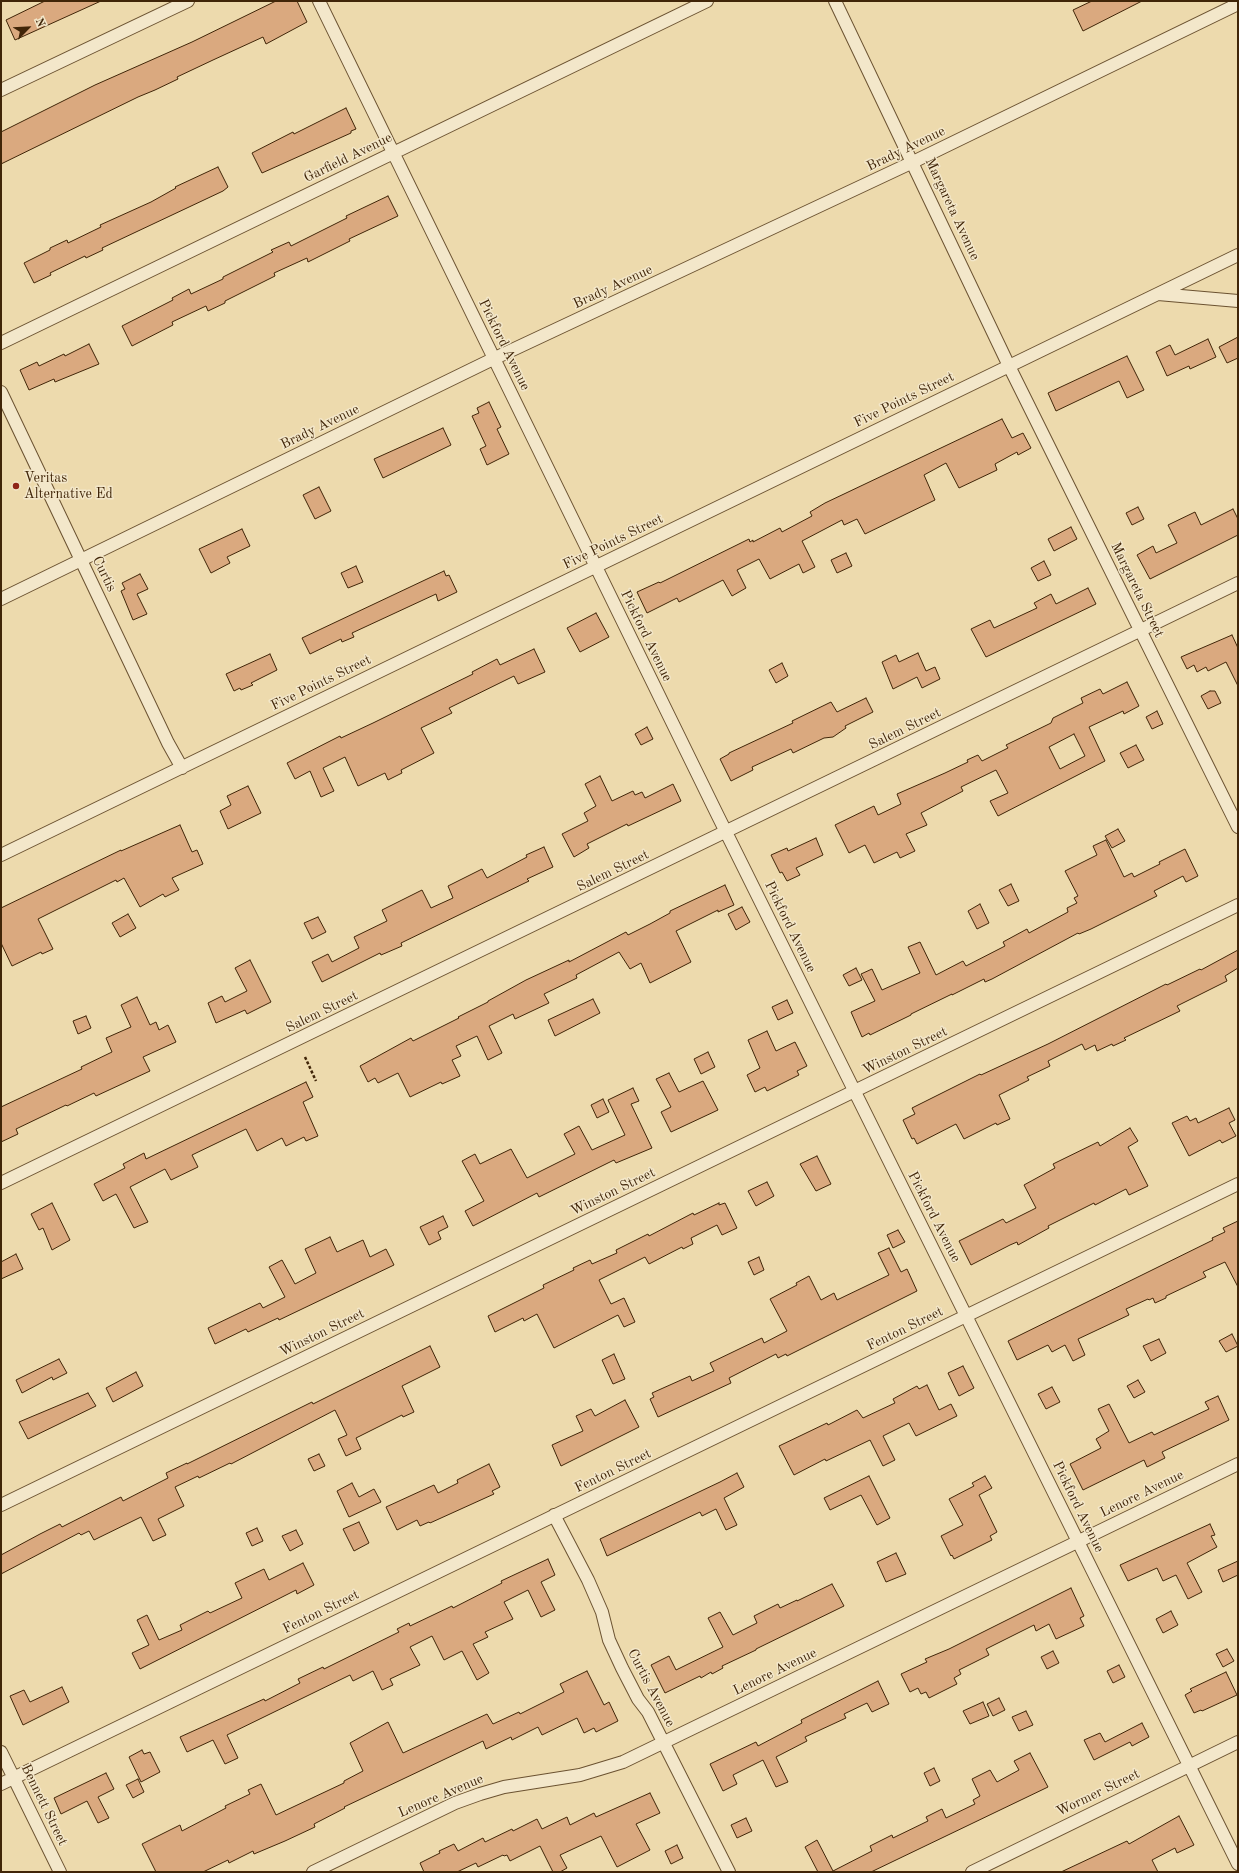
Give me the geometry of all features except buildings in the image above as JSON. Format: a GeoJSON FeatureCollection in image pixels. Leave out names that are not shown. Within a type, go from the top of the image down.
{"type":"FeatureCollection","features":[{"type":"Feature","properties":{"kind":"street"},"geometry":{"type":"LineString","coordinates":[[1,90],[188,1]]}},
{"type":"Feature","properties":{"kind":"street","name":"Pickford Avenue"},"geometry":{"type":"LineString","coordinates":[[319,1],[595,567],[1238,1864]]}},
{"type":"Feature","properties":{"kind":"street","name":"Garfield Avenue"},"geometry":{"type":"LineString","coordinates":[[1,343],[707,1]]}},
{"type":"Feature","properties":{"kind":"street","name":"Margareta Avenue"},"geometry":{"type":"LineString","coordinates":[[835,1],[1009,366]]}},
{"type":"Feature","properties":{"kind":"street","name":"Brady Avenue"},"geometry":{"type":"LineString","coordinates":[[1,598],[493,359],[913,162],[1238,4]]}},
{"type":"Feature","properties":{"kind":"street","name":"Five Points Street"},"geometry":{"type":"LineString","coordinates":[[1,856],[1238,255]]}},
{"type":"Feature","properties":{"kind":"street"},"geometry":{"type":"LineString","coordinates":[[1157,294],[1238,301]]}},
{"type":"Feature","properties":{"kind":"street","name":"Margareta Street"},"geometry":{"type":"LineString","coordinates":[[1009,366],[1238,827]]}},
{"type":"Feature","properties":{"kind":"street","name":"Curtis"},"geometry":{"type":"LineString","coordinates":[[1,392],[168,743],[182,768]]}},
{"type":"Feature","properties":{"kind":"street","name":"Salem Street"},"geometry":{"type":"LineString","coordinates":[[1,1183],[1238,583]]}},
{"type":"Feature","properties":{"kind":"street","name":"Winston Street"},"geometry":{"type":"LineString","coordinates":[[1,1505],[1238,905]]}},
{"type":"Feature","properties":{"kind":"street","name":"Fenton Street"},"geometry":{"type":"LineString","coordinates":[[1,1784],[1238,1184]]}},
{"type":"Feature","properties":{"kind":"street","name":"Lenore Avenue"},"geometry":{"type":"LineString","coordinates":[[313,1872],[455,1803],[504,1787],[600,1770],[623,1762],[1238,1464]]}},
{"type":"Feature","properties":{"kind":"street","name":"Curtis Avenue"},"geometry":{"type":"LineString","coordinates":[[554,1516],[602,1612],[609,1640],[622,1668],[638,1699],[648,1712],[729,1872]]}},
{"type":"Feature","properties":{"kind":"street","name":"Wormer Street"},"geometry":{"type":"LineString","coordinates":[[972,1872],[1238,1742]]}},
{"type":"Feature","properties":{"kind":"street","name":"Bennett Street"},"geometry":{"type":"LineString","coordinates":[[1,1752],[60,1872]]}},
{"type":"Feature","properties":{"kind":"path"},"geometry":{"type":"LineString","coordinates":[[305,1057],[316,1081]]}},
{"type":"Feature","properties":{"kind":"place","name":"Veritas Alternative Ed"},"geometry":{"type":"Point","coordinates":[16,486]}}]}
